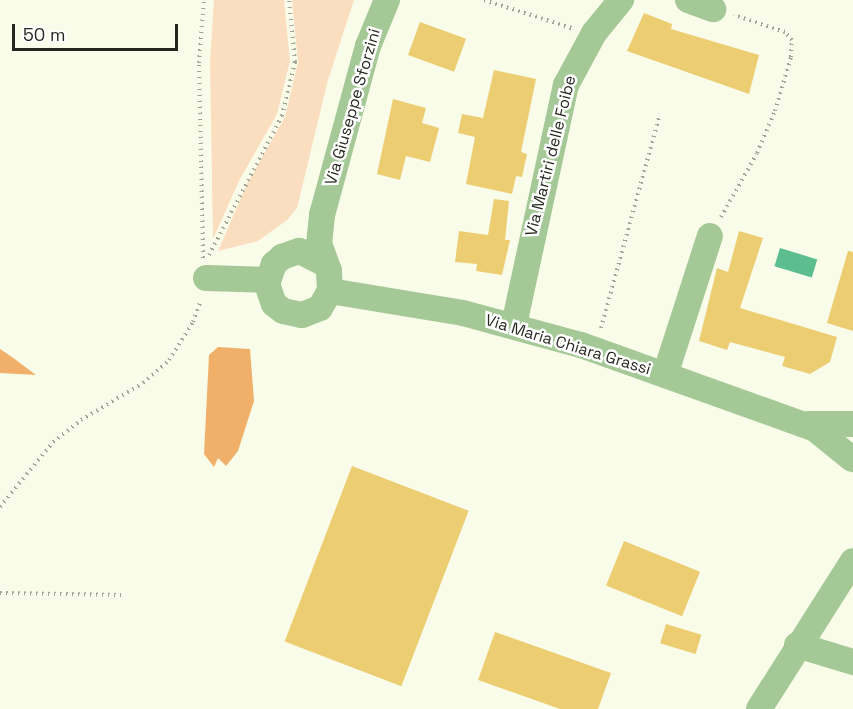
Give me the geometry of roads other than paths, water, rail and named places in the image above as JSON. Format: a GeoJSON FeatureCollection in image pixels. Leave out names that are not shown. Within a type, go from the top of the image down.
{"type":"FeatureCollection","features":[{"type":"Feature","properties":{"kind":"street","name":"Via Giuseppe Sforzini"},"geometry":{"type":"LineString","coordinates":[[323,263],[319,244],[322,215],[368,46],[387,0]]}},
{"type":"Feature","properties":{"kind":"street","name":"Via Martiri delle Foibe"},"geometry":{"type":"LineString","coordinates":[[514,325],[564,93],[573,67],[594,33],[621,0]]}},
{"type":"Feature","properties":{"kind":"street"},"geometry":{"type":"LineString","coordinates":[[688,0],[713,9]]}},
{"type":"Feature","properties":{"kind":"street","name":"Via Giuseppe Sforzini"},"geometry":{"type":"LineString","coordinates":[[290,253],[322,215]]}},
{"type":"Feature","properties":{"kind":"street"},"geometry":{"type":"LineString","coordinates":[[665,375],[710,236]]}},
{"type":"Feature","properties":{"kind":"street"},"geometry":{"type":"LineString","coordinates":[[290,253],[308,253],[323,263],[331,281],[330,291],[320,308],[302,315],[292,315],[274,304],[268,280],[274,264],[290,253]]}},
{"type":"Feature","properties":{"kind":"street"},"geometry":{"type":"LineString","coordinates":[[205,271],[268,280]]}},
{"type":"Feature","properties":{"kind":"street","name":"Via Maria Chiara Grassi"},"geometry":{"type":"LineString","coordinates":[[330,291],[514,325],[594,350],[800,423],[829,437],[853,460]]}},
{"type":"Feature","properties":{"kind":"street","name":"Via Maria Chiara Grassi"},"geometry":{"type":"LineString","coordinates":[[800,423],[853,424]]}},
{"type":"Feature","properties":{"kind":"street"},"geometry":{"type":"LineString","coordinates":[[853,436],[853,460]]}},
{"type":"Feature","properties":{"kind":"street"},"geometry":{"type":"LineString","coordinates":[[759,709],[797,645],[853,561]]}},
{"type":"Feature","properties":{"kind":"street"},"geometry":{"type":"LineString","coordinates":[[797,645],[853,662]]}}]}
